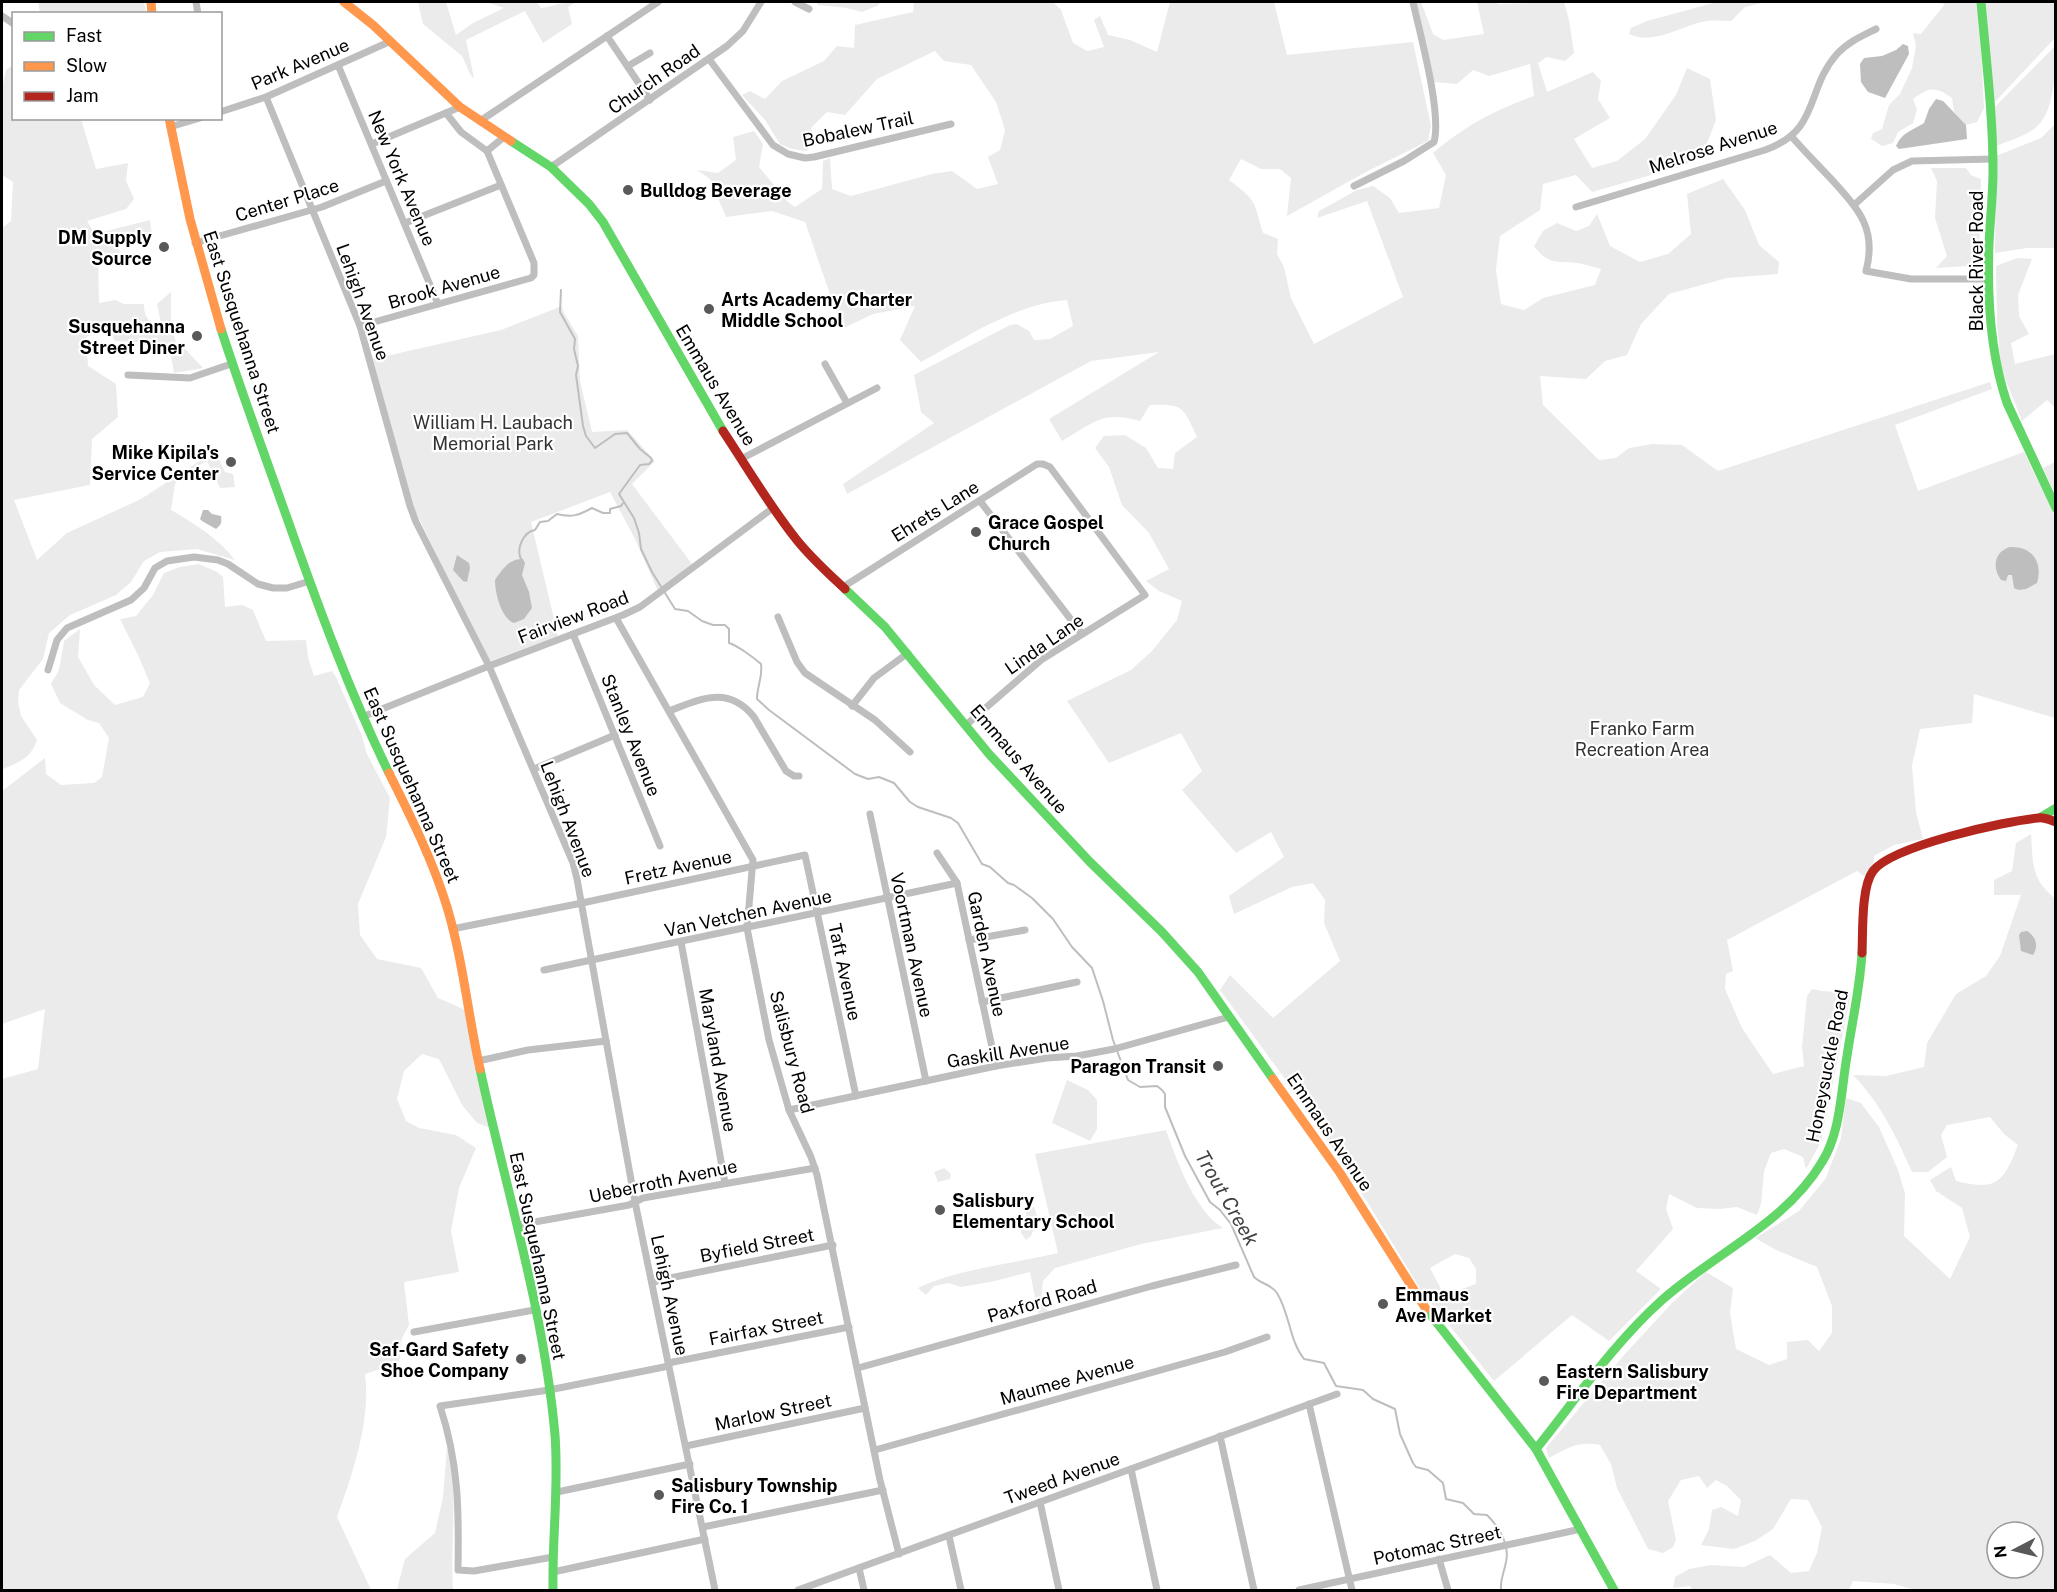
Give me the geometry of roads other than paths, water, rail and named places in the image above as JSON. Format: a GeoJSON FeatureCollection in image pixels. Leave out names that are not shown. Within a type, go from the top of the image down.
{"type":"FeatureCollection","features":[{"type":"Feature","properties":{"kind":"main road","name":"Emmaus Avenue"},"geometry":{"type":"LineString","coordinates":[[344,2],[391,41],[460,107],[551,167],[573,187],[603,222],[702,396],[773,508],[803,548],[885,627],[908,653],[989,754],[1198,972],[1340,1173],[1421,1303],[1536,1449],[1614,1590]]}},
{"type":"Feature","properties":{"kind":"main road","name":"Black River Road"},"geometry":{"type":"LineString","coordinates":[[1982,2],[1992,159],[1989,279],[1992,341],[2001,385],[2015,423],[2049,491],[2055,508]]}},
{"type":"Feature","properties":{"kind":"main road","name":"East Susquehanna Street"},"geometry":{"type":"LineString","coordinates":[[170,123],[195,243],[231,364],[362,717],[439,883],[452,929],[478,1061],[518,1225],[549,1390],[556,1453],[557,1492],[553,1557],[554,1590]]}},
{"type":"Feature","properties":{"kind":"main road"},"geometry":{"type":"LineString","coordinates":[[2041,817],[2055,808]]}},
{"type":"Feature","properties":{"kind":"main road"},"geometry":{"type":"LineString","coordinates":[[2041,817],[2055,822]]}},
{"type":"Feature","properties":{"kind":"main road","name":"Honeysuckle Road"},"geometry":{"type":"LineString","coordinates":[[1536,1449],[1625,1340],[1661,1301],[1790,1202],[1819,1169],[1828,1151],[1834,1130],[1861,968],[1866,889],[1875,868],[1885,859],[1930,842],[1957,834],[2041,817]]}},
{"type":"Feature","properties":{"kind":"street"},"geometry":{"type":"LineString","coordinates":[[480,121],[658,2]]}},
{"type":"Feature","properties":{"kind":"street","name":"Church Road"},"geometry":{"type":"LineString","coordinates":[[551,167],[727,46],[743,31],[761,2]]}},
{"type":"Feature","properties":{"kind":"street"},"geometry":{"type":"LineString","coordinates":[[795,2],[809,9]]}},
{"type":"Feature","properties":{"kind":"street"},"geometry":{"type":"LineString","coordinates":[[1354,186],[1434,142],[1437,130],[1428,70],[1413,2]]}},
{"type":"Feature","properties":{"kind":"street","name":"Melrose Avenue"},"geometry":{"type":"LineString","coordinates":[[1576,207],[1765,150],[1792,137],[1799,129],[1826,71],[1837,54],[1856,39],[1876,29]]}},
{"type":"Feature","properties":{"kind":"street"},"geometry":{"type":"LineString","coordinates":[[607,36],[650,100]]}},
{"type":"Feature","properties":{"kind":"street","name":"Park Avenue"},"geometry":{"type":"LineString","coordinates":[[222,111],[266,97],[391,41]]}},
{"type":"Feature","properties":{"kind":"street"},"geometry":{"type":"LineString","coordinates":[[628,66],[650,53]]}},
{"type":"Feature","properties":{"kind":"street","name":"Bobalew Trail"},"geometry":{"type":"LineString","coordinates":[[709,59],[773,145],[796,157],[820,156],[951,124]]}},
{"type":"Feature","properties":{"kind":"street","name":"New York Avenue"},"geometry":{"type":"LineString","coordinates":[[338,65],[438,304]]}},
{"type":"Feature","properties":{"kind":"street","name":"Lehigh Avenue"},"geometry":{"type":"LineString","coordinates":[[266,97],[360,326],[410,506],[489,666],[573,863],[635,1202],[715,1590]]}},
{"type":"Feature","properties":{"kind":"street"},"geometry":{"type":"LineString","coordinates":[[372,144],[460,107]]}},
{"type":"Feature","properties":{"kind":"street"},"geometry":{"type":"LineString","coordinates":[[405,223],[501,185],[487,151],[461,132],[446,113]]}},
{"type":"Feature","properties":{"kind":"street"},"geometry":{"type":"LineString","coordinates":[[170,123],[188,120]]}},
{"type":"Feature","properties":{"kind":"street"},"geometry":{"type":"LineString","coordinates":[[487,151],[504,137]]}},
{"type":"Feature","properties":{"kind":"street"},"geometry":{"type":"LineString","coordinates":[[1792,137],[1854,205],[1863,218],[1869,237],[1869,258],[1866,271],[1911,279],[1989,279]]}},
{"type":"Feature","properties":{"kind":"street"},"geometry":{"type":"LineString","coordinates":[[1854,205],[1893,170],[1912,161],[1992,159]]}},
{"type":"Feature","properties":{"kind":"street","name":"Center Place"},"geometry":{"type":"LineString","coordinates":[[195,243],[312,210],[386,180]]}},
{"type":"Feature","properties":{"kind":"street","name":"Brook Avenue"},"geometry":{"type":"LineString","coordinates":[[360,326],[531,278],[535,273],[534,263],[501,185]]}},
{"type":"Feature","properties":{"kind":"street"},"geometry":{"type":"LineString","coordinates":[[128,375],[189,378],[231,364]]}},
{"type":"Feature","properties":{"kind":"street"},"geometry":{"type":"LineString","coordinates":[[825,364],[847,403]]}},
{"type":"Feature","properties":{"kind":"street"},"geometry":{"type":"LineString","coordinates":[[741,459],[877,388]]}},
{"type":"Feature","properties":{"kind":"street","name":"Ehrets Lane"},"geometry":{"type":"LineString","coordinates":[[843,587],[1037,464],[1043,464],[1050,467],[1145,595]]}},
{"type":"Feature","properties":{"kind":"street"},"geometry":{"type":"LineString","coordinates":[[980,501],[1082,634]]}},
{"type":"Feature","properties":{"kind":"street","name":"Fairview Road"},"geometry":{"type":"LineString","coordinates":[[362,717],[640,607],[773,508]]}},
{"type":"Feature","properties":{"kind":"street"},"geometry":{"type":"LineString","coordinates":[[48,670],[57,640],[67,628],[131,600],[144,588],[155,568],[167,561],[194,557],[218,560],[258,584],[273,588],[287,588],[310,581]]}},
{"type":"Feature","properties":{"kind":"street","name":"Linda Lane"},"geometry":{"type":"LineString","coordinates":[[966,725],[1032,666],[1145,595]]}},
{"type":"Feature","properties":{"kind":"street"},"geometry":{"type":"LineString","coordinates":[[777,617],[802,670],[813,680],[875,720],[910,752]]}},
{"type":"Feature","properties":{"kind":"street","name":"Salisbury Road"},"geometry":{"type":"LineString","coordinates":[[616,618],[753,860],[747,928],[769,1040],[789,1110],[815,1168],[874,1450],[899,1554]]}},
{"type":"Feature","properties":{"kind":"street","name":"Stanley Avenue"},"geometry":{"type":"LineString","coordinates":[[573,634],[660,846]]}},
{"type":"Feature","properties":{"kind":"street"},"geometry":{"type":"LineString","coordinates":[[852,706],[874,678],[908,653]]}},
{"type":"Feature","properties":{"kind":"street"},"geometry":{"type":"LineString","coordinates":[[669,711],[710,697],[736,701],[749,710],[786,771],[799,776]]}},
{"type":"Feature","properties":{"kind":"street"},"geometry":{"type":"LineString","coordinates":[[534,769],[615,735]]}},
{"type":"Feature","properties":{"kind":"street","name":"Voortman Avenue"},"geometry":{"type":"LineString","coordinates":[[870,814],[926,1081]]}},
{"type":"Feature","properties":{"kind":"street","name":"Garden Avenue"},"geometry":{"type":"LineString","coordinates":[[937,854],[957,883],[996,1066]]}},
{"type":"Feature","properties":{"kind":"street","name":"Fretz Avenue"},"geometry":{"type":"LineString","coordinates":[[452,929],[805,855]]}},
{"type":"Feature","properties":{"kind":"street","name":"Taft Avenue"},"geometry":{"type":"LineString","coordinates":[[805,855],[856,1096]]}},
{"type":"Feature","properties":{"kind":"street","name":"Van Vetchen Avenue"},"geometry":{"type":"LineString","coordinates":[[544,970],[957,883]]}},
{"type":"Feature","properties":{"kind":"street"},"geometry":{"type":"LineString","coordinates":[[969,940],[1025,930]]}},
{"type":"Feature","properties":{"kind":"street","name":"Maryland Avenue"},"geometry":{"type":"LineString","coordinates":[[681,942],[725,1183]]}},
{"type":"Feature","properties":{"kind":"street"},"geometry":{"type":"LineString","coordinates":[[982,1002],[1077,982]]}},
{"type":"Feature","properties":{"kind":"street","name":"Gaskill Avenue"},"geometry":{"type":"LineString","coordinates":[[789,1110],[996,1066],[1077,1056],[1117,1048],[1229,1017]]}},
{"type":"Feature","properties":{"kind":"street"},"geometry":{"type":"LineString","coordinates":[[478,1061],[528,1050],[606,1041]]}},
{"type":"Feature","properties":{"kind":"street","name":"Ueberroth Avenue"},"geometry":{"type":"LineString","coordinates":[[518,1225],[629,1205],[643,1198],[815,1168]]}},
{"type":"Feature","properties":{"kind":"street","name":"Byfield Street"},"geometry":{"type":"LineString","coordinates":[[652,1283],[832,1245]]}},
{"type":"Feature","properties":{"kind":"street","name":"Paxford Road"},"geometry":{"type":"LineString","coordinates":[[858,1368],[1152,1286],[1236,1265]]}},
{"type":"Feature","properties":{"kind":"street"},"geometry":{"type":"LineString","coordinates":[[414,1332],[534,1310]]}},
{"type":"Feature","properties":{"kind":"street","name":"Fairfax Street"},"geometry":{"type":"LineString","coordinates":[[553,1557],[474,1571],[458,1570],[458,1488],[450,1439],[441,1406],[549,1390],[669,1365],[673,1362],[849,1327]]}},
{"type":"Feature","properties":{"kind":"street","name":"Maumee Avenue"},"geometry":{"type":"LineString","coordinates":[[874,1450],[1225,1352],[1266,1337]]}},
{"type":"Feature","properties":{"kind":"street","name":"Tweed Avenue"},"geometry":{"type":"LineString","coordinates":[[798,1590],[1337,1394]]}},
{"type":"Feature","properties":{"kind":"street"},"geometry":{"type":"LineString","coordinates":[[1310,1404],[1352,1590]]}},
{"type":"Feature","properties":{"kind":"street","name":"Marlow Street"},"geometry":{"type":"LineString","coordinates":[[686,1446],[865,1408]]}},
{"type":"Feature","properties":{"kind":"street"},"geometry":{"type":"LineString","coordinates":[[1220,1436],[1254,1590]]}},
{"type":"Feature","properties":{"kind":"street"},"geometry":{"type":"LineString","coordinates":[[557,1492],[690,1464]]}},
{"type":"Feature","properties":{"kind":"street"},"geometry":{"type":"LineString","coordinates":[[1131,1469],[1157,1590]]}},
{"type":"Feature","properties":{"kind":"street"},"geometry":{"type":"LineString","coordinates":[[703,1527],[883,1490]]}},
{"type":"Feature","properties":{"kind":"street"},"geometry":{"type":"LineString","coordinates":[[1040,1502],[1059,1590]]}},
{"type":"Feature","properties":{"kind":"street","name":"Potomac Street"},"geometry":{"type":"LineString","coordinates":[[1299,1590],[1581,1529]]}},
{"type":"Feature","properties":{"kind":"street"},"geometry":{"type":"LineString","coordinates":[[950,1536],[961,1590]]}},
{"type":"Feature","properties":{"kind":"street"},"geometry":{"type":"LineString","coordinates":[[553,1572],[705,1539]]}},
{"type":"Feature","properties":{"kind":"street"},"geometry":{"type":"LineString","coordinates":[[1439,1559],[1448,1590]]}},
{"type":"Feature","properties":{"kind":"street"},"geometry":{"type":"LineString","coordinates":[[859,1568],[864,1590]]}},
{"type":"Feature","properties":{"kind":"waterway","name":"Trout Creek"},"geometry":{"type":"LineString","coordinates":[[561,290],[560,312],[575,339],[574,349],[578,366],[576,375],[586,436],[595,448],[615,434],[627,433],[651,458],[652,461],[649,464],[640,465],[619,494],[634,518],[641,549],[652,572],[675,609],[688,611],[702,621],[713,625],[725,625],[729,629],[729,643],[761,664],[757,699],[769,710],[855,774],[868,779],[879,777],[894,783],[910,802],[958,823],[982,864],[990,867],[1008,883],[1032,898],[1053,919],[1072,947],[1092,968],[1113,1040],[1128,1080],[1140,1087],[1157,1086],[1165,1094],[1165,1107],[1185,1156],[1210,1202],[1231,1224],[1254,1277],[1277,1293],[1299,1352],[1304,1359],[1324,1363],[1336,1386],[1363,1390],[1373,1399],[1395,1409],[1400,1434],[1416,1467],[1428,1470],[1443,1483],[1446,1499],[1463,1503],[1474,1514],[1487,1515],[1505,1543],[1507,1556],[1501,1590]]}},
{"type":"Feature","properties":{"kind":"waterway"},"geometry":{"type":"LineString","coordinates":[[521,559],[519,551],[524,537],[535,530],[540,522],[548,521],[557,514],[575,515],[592,508],[603,513],[610,513],[610,509],[621,506],[623,503]]}},
{"type":"Feature","properties":{"kind":"place","name":"Bulldog Beverage"},"geometry":{"type":"Point","coordinates":[628,190]}},
{"type":"Feature","properties":{"kind":"place","name":"DM Supply Source"},"geometry":{"type":"Point","coordinates":[164,247]}},
{"type":"Feature","properties":{"kind":"place","name":"Arts Academy Charter Middle School"},"geometry":{"type":"Point","coordinates":[709,309]}},
{"type":"Feature","properties":{"kind":"place","name":"Susquehanna Street Diner"},"geometry":{"type":"Point","coordinates":[197,336]}},
{"type":"Feature","properties":{"kind":"place","name":"Mike Kipila's Service Center"},"geometry":{"type":"Point","coordinates":[231,462]}},
{"type":"Feature","properties":{"kind":"place","name":"Grace Gospel Church"},"geometry":{"type":"Point","coordinates":[976,532]}},
{"type":"Feature","properties":{"kind":"place","name":"Paragon Transit"},"geometry":{"type":"Point","coordinates":[1218,1066]}},
{"type":"Feature","properties":{"kind":"place","name":"Salisbury Elementary School"},"geometry":{"type":"Point","coordinates":[940,1210]}},
{"type":"Feature","properties":{"kind":"place","name":"Emmaus Ave Market"},"geometry":{"type":"Point","coordinates":[1383,1304]}},
{"type":"Feature","properties":{"kind":"place","name":"Saf-Gard Safety Shoe Company"},"geometry":{"type":"Point","coordinates":[521,1359]}},
{"type":"Feature","properties":{"kind":"place","name":"Eastern Salisbury Fire Department"},"geometry":{"type":"Point","coordinates":[1544,1381]}},
{"type":"Feature","properties":{"kind":"place","name":"Salisbury Township Fire Co. 1"},"geometry":{"type":"Point","coordinates":[659,1495]}},
{"type":"Feature","properties":{"kind":"park label","name":"William H. Laubach Memorial Park"},"geometry":{"type":"Point","coordinates":[493,432]}},
{"type":"Feature","properties":{"kind":"park label","name":"Franko Farm Recreation Area"},"geometry":{"type":"Point","coordinates":[1642,738]}}]}
